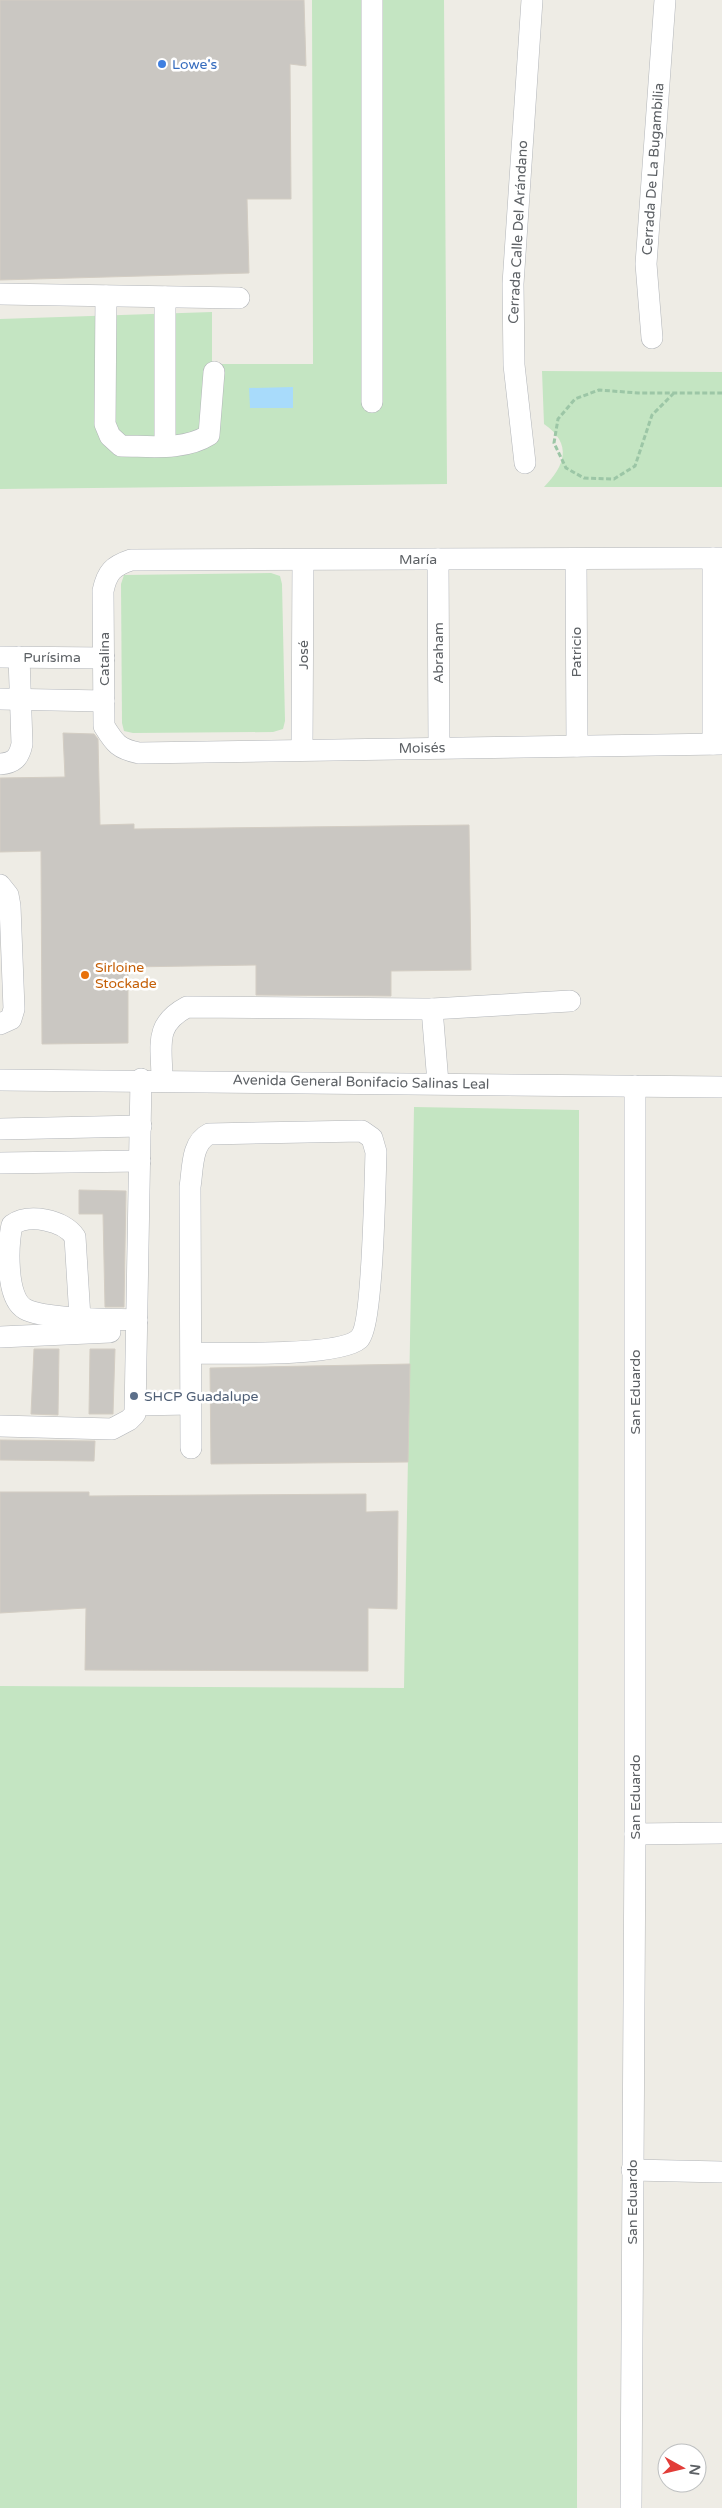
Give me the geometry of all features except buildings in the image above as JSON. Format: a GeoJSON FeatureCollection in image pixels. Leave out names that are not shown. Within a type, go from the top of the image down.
{"type":"FeatureCollection","features":[{"type":"Feature","properties":{"kind":"street"},"geometry":{"type":"LineString","coordinates":[[372,0],[372,402]]}},
{"type":"Feature","properties":{"kind":"street","name":"Cerrada Calle Del Arándano"},"geometry":{"type":"LineString","coordinates":[[525,463],[514,365],[513,284],[532,0]]}},
{"type":"Feature","properties":{"kind":"street","name":"Cerrada De La Bugambilia"},"geometry":{"type":"LineString","coordinates":[[652,338],[646,264],[665,0]]}},
{"type":"Feature","properties":{"kind":"street"},"geometry":{"type":"LineString","coordinates":[[0,294],[239,298]]}},
{"type":"Feature","properties":{"kind":"street"},"geometry":{"type":"LineString","coordinates":[[106,296],[105,424],[110,436],[121,446],[165,446],[198,442],[209,435],[214,372]]}},
{"type":"Feature","properties":{"kind":"street"},"geometry":{"type":"LineString","coordinates":[[165,297],[165,446]]}},
{"type":"Feature","properties":{"kind":"street"},"geometry":{"type":"LineString","coordinates":[[717,744],[718,558]]}},
{"type":"Feature","properties":{"kind":"street","name":"María"},"geometry":{"type":"LineString","coordinates":[[116,565],[131,560],[718,558]]}},
{"type":"Feature","properties":{"kind":"street","name":"Abraham"},"geometry":{"type":"LineString","coordinates":[[438,559],[439,747]]}},
{"type":"Feature","properties":{"kind":"street","name":"Patricio"},"geometry":{"type":"LineString","coordinates":[[576,559],[577,746]]}},
{"type":"Feature","properties":{"kind":"street","name":"José"},"geometry":{"type":"LineString","coordinates":[[302,750],[303,560]]}},
{"type":"Feature","properties":{"kind":"street","name":"Catalina"},"geometry":{"type":"LineString","coordinates":[[116,565],[106,576],[103,591],[104,726],[112,739],[123,749]]}},
{"type":"Feature","properties":{"kind":"street"},"geometry":{"type":"LineString","coordinates":[[0,764],[13,762],[20,755],[22,744],[10,699],[9,657]]}},
{"type":"Feature","properties":{"kind":"street","name":"Purísima"},"geometry":{"type":"LineString","coordinates":[[9,657],[104,658]]}},
{"type":"Feature","properties":{"kind":"street"},"geometry":{"type":"LineString","coordinates":[[10,699],[104,700]]}},
{"type":"Feature","properties":{"kind":"street","name":"Moisés"},"geometry":{"type":"LineString","coordinates":[[123,749],[138,752],[717,744]]}},
{"type":"Feature","properties":{"kind":"street"},"geometry":{"type":"LineString","coordinates":[[0,885],[8,895],[10,906],[14,1009],[11,1019],[0,1024]]}},
{"type":"Feature","properties":{"kind":"street"},"geometry":{"type":"LineString","coordinates":[[0,1426],[112,1430],[135,1414],[141,1126],[162,1034],[165,1024],[174,1014],[187,1007],[432,1009],[570,1001]]}},
{"type":"Feature","properties":{"kind":"street"},"geometry":{"type":"LineString","coordinates":[[432,1009],[438,1083]]}},
{"type":"Feature","properties":{"kind":"street","name":"Avenida General Bonifacio Salinas Leal"},"geometry":{"type":"LineString","coordinates":[[0,1080],[722,1087]]}},
{"type":"Feature","properties":{"kind":"street","name":"San Eduardo"},"geometry":{"type":"LineString","coordinates":[[630,2508],[635,1834],[635,1086]]}},
{"type":"Feature","properties":{"kind":"street"},"geometry":{"type":"LineString","coordinates":[[0,1129],[141,1126]]}},
{"type":"Feature","properties":{"kind":"street"},"geometry":{"type":"LineString","coordinates":[[191,1354],[333,1350],[360,1338],[366,1329],[371,1275],[376,1152],[372,1138],[362,1131],[210,1134],[201,1138],[196,1150],[190,1187],[191,1448]]}},
{"type":"Feature","properties":{"kind":"street"},"geometry":{"type":"LineString","coordinates":[[0,1163],[140,1161]]}},
{"type":"Feature","properties":{"kind":"street"},"geometry":{"type":"LineString","coordinates":[[80,1318],[76,1236],[69,1228],[42,1220],[20,1220],[12,1225],[10,1238],[12,1289],[16,1301],[25,1309],[80,1318],[137,1325]]}},
{"type":"Feature","properties":{"kind":"street"},"geometry":{"type":"LineString","coordinates":[[0,1337],[137,1325]]}},
{"type":"Feature","properties":{"kind":"street"},"geometry":{"type":"LineString","coordinates":[[136,1405],[190,1404]]}},
{"type":"Feature","properties":{"kind":"street"},"geometry":{"type":"LineString","coordinates":[[635,1834],[722,1833]]}},
{"type":"Feature","properties":{"kind":"street"},"geometry":{"type":"LineString","coordinates":[[632,2170],[722,2172]]}},
{"type":"Feature","properties":{"kind":"path"},"geometry":{"type":"LineString","coordinates":[[674,393],[652,415],[635,466],[614,479],[584,478],[566,468],[554,443],[558,419],[575,399],[599,390],[722,393]]}},
{"type":"Feature","properties":{"kind":"green space"},"geometry":{"type":"Polygon","coordinates":[[[312,0],[444,0],[447,484],[0,489],[0,319],[212,312],[212,364],[313,364],[312,0]]]}},
{"type":"Feature","properties":{"kind":"green space"},"geometry":{"type":"Polygon","coordinates":[[[542,371],[722,372],[722,487],[544,487],[557,471],[563,455],[559,439],[544,424],[542,371]]]}},
{"type":"Feature","properties":{"kind":"green space"},"geometry":{"type":"Polygon","coordinates":[[[271,573],[280,576],[282,584],[285,721],[283,729],[273,732],[133,733],[124,731],[122,723],[121,584],[124,575],[271,573]]]}},
{"type":"Feature","properties":{"kind":"green space"},"geometry":{"type":"Polygon","coordinates":[[[414,1107],[579,1110],[577,2508],[0,2508],[0,1686],[404,1688],[414,1107]]]}},
{"type":"Feature","properties":{"kind":"water"},"geometry":{"type":"Polygon","coordinates":[[[293,387],[293,408],[250,408],[249,388],[293,387]]]}},
{"type":"Feature","properties":{"kind":"place","name":"Lowe's"},"geometry":{"type":"Point","coordinates":[162,64]}},
{"type":"Feature","properties":{"kind":"place","name":"Sirloine Stockade"},"geometry":{"type":"Point","coordinates":[85,975]}},
{"type":"Feature","properties":{"kind":"place","name":"SHCP Guadalupe"},"geometry":{"type":"Point","coordinates":[134,1396]}}]}
